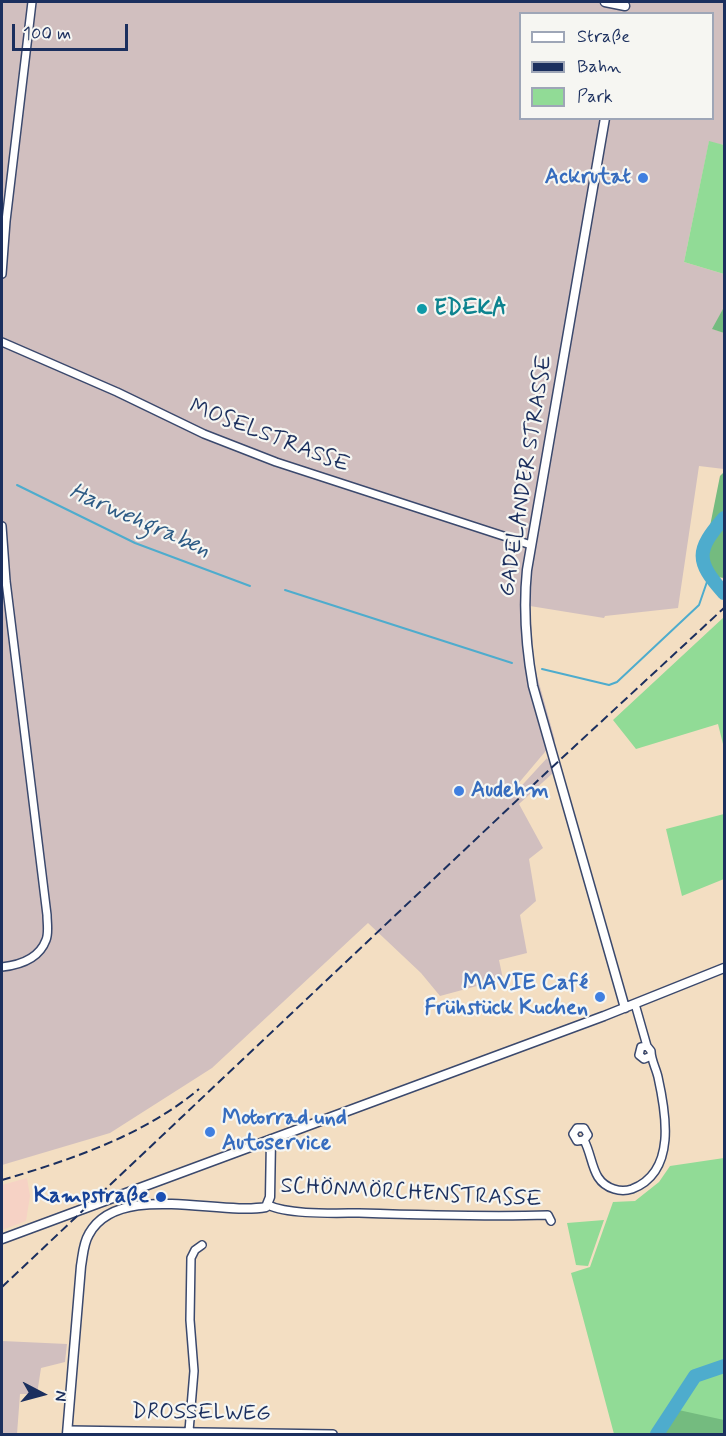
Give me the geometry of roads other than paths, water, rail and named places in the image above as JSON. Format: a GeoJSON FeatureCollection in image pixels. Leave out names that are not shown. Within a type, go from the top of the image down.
{"type":"FeatureCollection","features":[{"type":"Feature","properties":{"kind":"street"},"geometry":{"type":"LineString","coordinates":[[2,274],[9,189],[32,2]]}},
{"type":"Feature","properties":{"kind":"street"},"geometry":{"type":"LineString","coordinates":[[605,2],[625,7]]}},
{"type":"Feature","properties":{"kind":"street","name":"GADELANDER STRASSE"},"geometry":{"type":"LineString","coordinates":[[605,120],[531,545],[526,581],[525,616],[528,660],[533,686],[625,1008]]}},
{"type":"Feature","properties":{"kind":"street","name":"MOSELSTRASSE"},"geometry":{"type":"LineString","coordinates":[[2,342],[117,392],[204,434],[276,462],[531,545]]}},
{"type":"Feature","properties":{"kind":"street"},"geometry":{"type":"LineString","coordinates":[[2,526],[6,581],[47,915],[47,939],[33,958],[2,968]]}},
{"type":"Feature","properties":{"kind":"street"},"geometry":{"type":"LineString","coordinates":[[2,1239],[625,1008],[724,968]]}},
{"type":"Feature","properties":{"kind":"street"},"geometry":{"type":"LineString","coordinates":[[584,1140],[595,1174],[609,1188],[619,1190],[640,1186],[656,1169],[665,1150],[661,1093],[651,1051],[647,1046],[635,1004]]}},
{"type":"Feature","properties":{"kind":"street"},"geometry":{"type":"LineString","coordinates":[[647,1046],[640,1049],[639,1055],[644,1059],[651,1056]]}},
{"type":"Feature","properties":{"kind":"street","name":"SCHÖNMÖRCHENSTRASSE"},"geometry":{"type":"LineString","coordinates":[[268,1205],[271,1139]]}},
{"type":"Feature","properties":{"kind":"street","name":"SCHÖNMÖRCHENSTRASSE"},"geometry":{"type":"LineString","coordinates":[[67,1432],[83,1251],[88,1236],[101,1220],[117,1211],[141,1205],[263,1208],[268,1205],[289,1210],[340,1213],[548,1215],[550,1221]]}},
{"type":"Feature","properties":{"kind":"street"},"geometry":{"type":"LineString","coordinates":[[189,1431],[195,1371],[190,1320],[191,1258],[195,1250],[202,1245]]}},
{"type":"Feature","properties":{"kind":"street","name":"DROSSELWEG"},"geometry":{"type":"LineString","coordinates":[[67,1432],[189,1431],[333,1434]]}},
{"type":"Feature","properties":{"kind":"waterway","name":"Harwehgraben"},"geometry":{"type":"LineString","coordinates":[[17,485],[135,543],[250,586]]}},
{"type":"Feature","properties":{"kind":"waterway"},"geometry":{"type":"LineString","coordinates":[[724,518],[708,539],[703,556],[708,572],[724,593]]}},
{"type":"Feature","properties":{"kind":"waterway","name":"Harwehgraben"},"geometry":{"type":"LineString","coordinates":[[542,669],[609,685],[617,682],[699,605],[709,576]]}},
{"type":"Feature","properties":{"kind":"waterway","name":"Harwehgraben"},"geometry":{"type":"LineString","coordinates":[[285,590],[512,663]]}},
{"type":"Feature","properties":{"kind":"waterway"},"geometry":{"type":"LineString","coordinates":[[657,1434],[695,1376],[724,1366]]}},
{"type":"Feature","properties":{"kind":"railway"},"geometry":{"type":"LineString","coordinates":[[2,1287],[548,771],[724,608]]}},
{"type":"Feature","properties":{"kind":"railway"},"geometry":{"type":"LineString","coordinates":[[2,1180],[105,1145],[154,1120],[199,1089]]}},
{"type":"Feature","properties":{"kind":"place","name":"Ackrutat"},"geometry":{"type":"Point","coordinates":[643,178]}},
{"type":"Feature","properties":{"kind":"place","name":"EDEKA"},"geometry":{"type":"Point","coordinates":[422,309]}},
{"type":"Feature","properties":{"kind":"place","name":"Audehm"},"geometry":{"type":"Point","coordinates":[459,791]}},
{"type":"Feature","properties":{"kind":"place","name":"MAVIE Café Frühstück Kuchen"},"geometry":{"type":"Point","coordinates":[600,997]}},
{"type":"Feature","properties":{"kind":"place","name":"Motorrad und Autoservice"},"geometry":{"type":"Point","coordinates":[210,1132]}},
{"type":"Feature","properties":{"kind":"place","name":"Kampstraße"},"geometry":{"type":"Point","coordinates":[161,1197]}}]}
